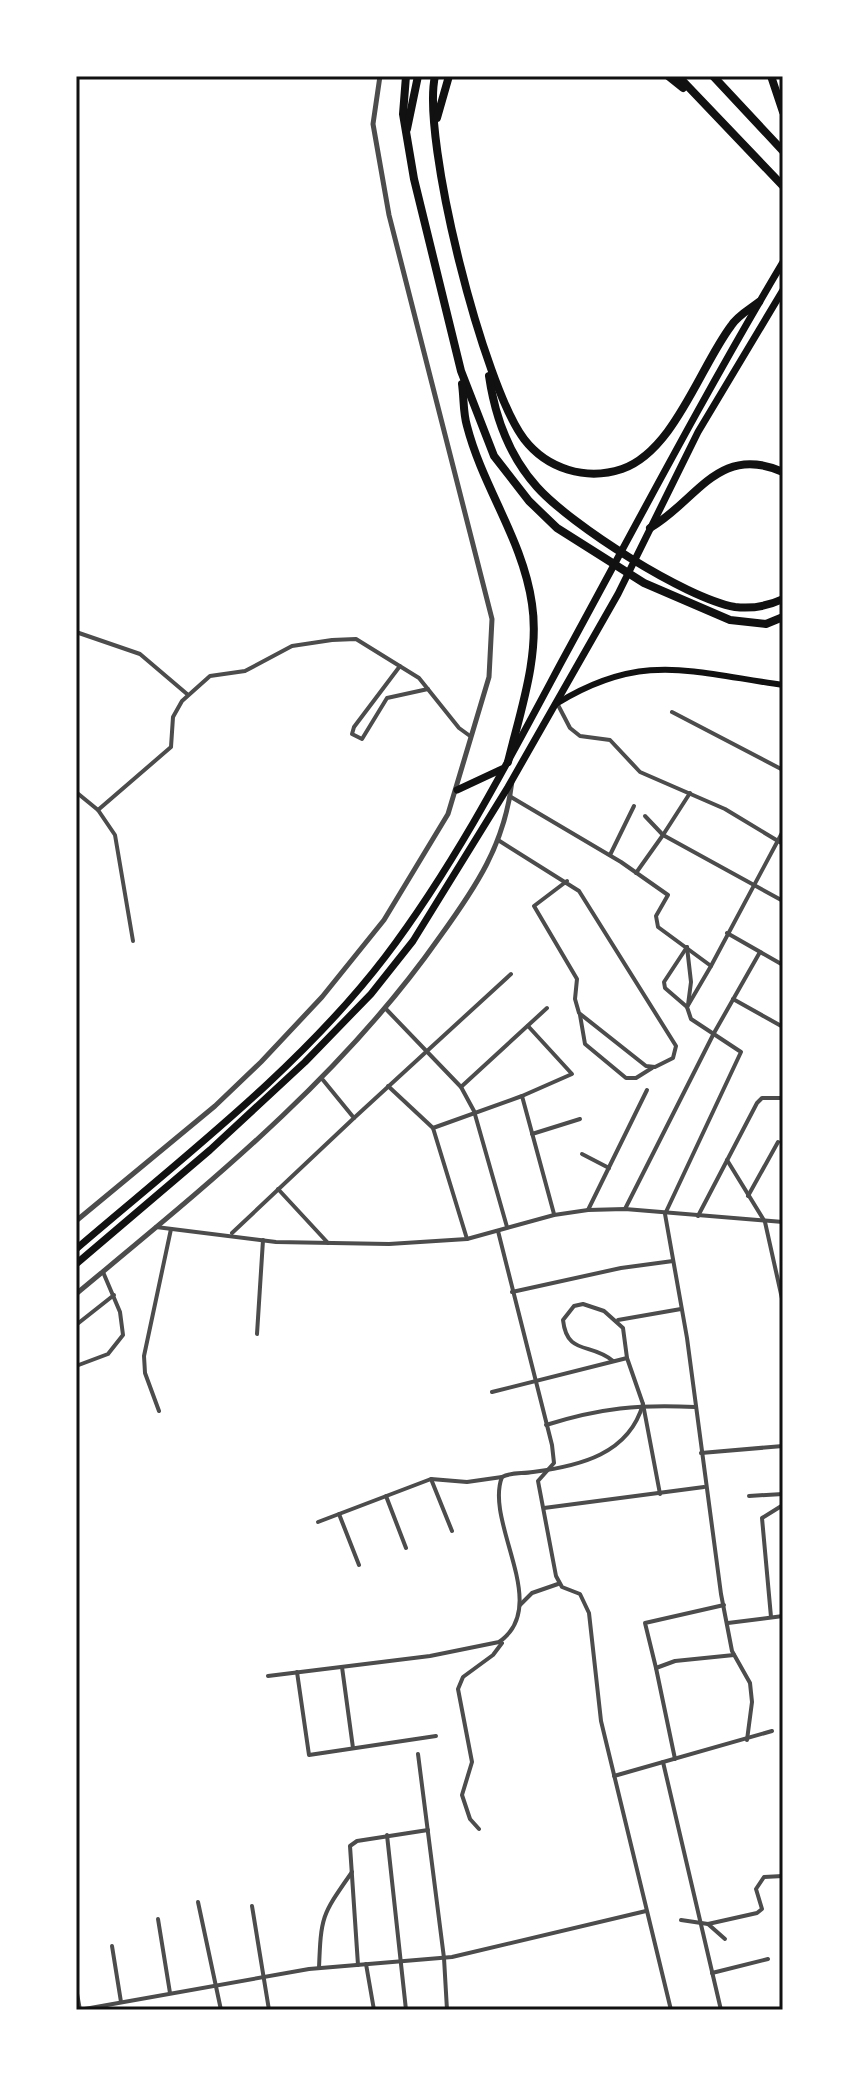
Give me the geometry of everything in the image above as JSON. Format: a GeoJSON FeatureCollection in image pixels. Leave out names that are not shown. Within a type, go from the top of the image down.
{"type":"FeatureCollection","features":[{"type":"Feature","properties":{"kind":"highway"},"geometry":{"type":"LineString","coordinates":[[406,76],[403,114],[414,179],[461,371],[494,456],[529,501],[557,528],[644,583],[730,620],[766,624],[783,617]]}},
{"type":"Feature","properties":{"kind":"highway"},"geometry":{"type":"LineString","coordinates":[[406,134],[418,76]]}},
{"type":"Feature","properties":{"kind":"highway"},"geometry":{"type":"LineString","coordinates":[[435,76],[434,131],[447,202],[488,363],[497,418],[512,450],[536,486],[568,516],[650,568],[735,607],[767,606],[783,599]]}},
{"type":"Feature","properties":{"kind":"highway"},"geometry":{"type":"LineString","coordinates":[[434,131],[449,76]]}},
{"type":"Feature","properties":{"kind":"highway"},"geometry":{"type":"LineString","coordinates":[[668,76],[703,104]]}},
{"type":"Feature","properties":{"kind":"highway"},"geometry":{"type":"LineString","coordinates":[[678,76],[783,186]]}},
{"type":"Feature","properties":{"kind":"highway"},"geometry":{"type":"LineString","coordinates":[[713,76],[783,151]]}},
{"type":"Feature","properties":{"kind":"highway"},"geometry":{"type":"LineString","coordinates":[[771,76],[783,112]]}},
{"type":"Feature","properties":{"kind":"highway"},"geometry":{"type":"LineString","coordinates":[[76,1249],[212,1132],[344,1006],[414,916],[506,765],[783,262]]}},
{"type":"Feature","properties":{"kind":"highway"},"geometry":{"type":"LineString","coordinates":[[76,1264],[221,1140],[371,994],[413,941],[513,778],[618,594],[698,432],[783,290]]}},
{"type":"Feature","properties":{"kind":"highway"},"geometry":{"type":"LineString","coordinates":[[488,363],[505,410],[525,441],[548,462],[583,474],[614,471],[645,457],[688,399],[732,323],[759,302]]}},
{"type":"Feature","properties":{"kind":"highway"},"geometry":{"type":"LineString","coordinates":[[457,790],[506,765],[530,671],[533,608],[526,572],[508,523],[483,474],[466,424],[461,371]]}},
{"type":"Feature","properties":{"kind":"highway"},"geometry":{"type":"LineString","coordinates":[[650,528],[711,476],[740,464],[768,465],[783,472]]}},
{"type":"Feature","properties":{"kind":"main road"},"geometry":{"type":"LineString","coordinates":[[554,704],[610,675],[641,669],[681,668],[783,685]]}},
{"type":"Feature","properties":{"kind":"street"},"geometry":{"type":"LineString","coordinates":[[76,1221],[215,1106],[322,997],[403,890],[432,845],[457,790],[489,677],[492,619],[389,215],[373,124],[380,76]]}},
{"type":"Feature","properties":{"kind":"street"},"geometry":{"type":"LineString","coordinates":[[76,632],[140,654],[188,695]]}},
{"type":"Feature","properties":{"kind":"street"},"geometry":{"type":"LineString","coordinates":[[98,810],[171,747],[173,717],[188,695],[210,676],[245,671],[292,646],[356,639],[400,666],[428,689],[459,728],[471,737]]}},
{"type":"Feature","properties":{"kind":"street"},"geometry":{"type":"LineString","coordinates":[[400,666],[354,727],[352,734],[356,738],[362,739],[368,734],[387,698],[428,689]]}},
{"type":"Feature","properties":{"kind":"street"},"geometry":{"type":"LineString","coordinates":[[554,704],[570,728],[580,736],[610,740],[640,772],[690,793],[780,843]]}},
{"type":"Feature","properties":{"kind":"street"},"geometry":{"type":"LineString","coordinates":[[672,712],[783,770]]}},
{"type":"Feature","properties":{"kind":"street"},"geometry":{"type":"LineString","coordinates":[[76,1294],[241,1156],[323,1080],[386,1009],[457,914],[498,840],[508,819],[513,778]]}},
{"type":"Feature","properties":{"kind":"street"},"geometry":{"type":"LineString","coordinates":[[76,792],[98,810],[115,835],[133,941]]}},
{"type":"Feature","properties":{"kind":"street"},"geometry":{"type":"LineString","coordinates":[[636,873],[690,793]]}},
{"type":"Feature","properties":{"kind":"street"},"geometry":{"type":"LineString","coordinates":[[511,797],[610,855],[668,895],[656,916],[656,924],[711,966]]}},
{"type":"Feature","properties":{"kind":"street"},"geometry":{"type":"LineString","coordinates":[[610,855],[634,806]]}},
{"type":"Feature","properties":{"kind":"street"},"geometry":{"type":"LineString","coordinates":[[645,816],[663,835],[783,901]]}},
{"type":"Feature","properties":{"kind":"street"},"geometry":{"type":"LineString","coordinates":[[687,1007],[780,843],[783,831]]}},
{"type":"Feature","properties":{"kind":"street"},"geometry":{"type":"LineString","coordinates":[[498,840],[567,881],[579,891],[676,1046],[673,1058],[636,1078],[626,1078],[585,1044],[575,999],[577,979],[534,906],[567,881]]}},
{"type":"Feature","properties":{"kind":"street"},"geometry":{"type":"LineString","coordinates":[[727,933],[783,965]]}},
{"type":"Feature","properties":{"kind":"street"},"geometry":{"type":"LineString","coordinates":[[687,947],[664,986],[687,1007]]}},
{"type":"Feature","properties":{"kind":"street"},"geometry":{"type":"LineString","coordinates":[[687,947],[691,982],[687,1007],[691,1019],[740,1049],[741,1058],[665,1214],[724,1605],[734,1655],[750,1683],[752,1702],[747,1740]]}},
{"type":"Feature","properties":{"kind":"street"},"geometry":{"type":"LineString","coordinates":[[625,1209],[714,1033],[760,952]]}},
{"type":"Feature","properties":{"kind":"street"},"geometry":{"type":"LineString","coordinates":[[231,1234],[511,974]]}},
{"type":"Feature","properties":{"kind":"street"},"geometry":{"type":"LineString","coordinates":[[733,999],[783,1027]]}},
{"type":"Feature","properties":{"kind":"street"},"geometry":{"type":"LineString","coordinates":[[461,1087],[547,1008]]}},
{"type":"Feature","properties":{"kind":"street"},"geometry":{"type":"LineString","coordinates":[[386,1009],[461,1087],[474,1111],[507,1227]]}},
{"type":"Feature","properties":{"kind":"street"},"geometry":{"type":"LineString","coordinates":[[579,1013],[646,1066],[655,1067]]}},
{"type":"Feature","properties":{"kind":"street"},"geometry":{"type":"LineString","coordinates":[[433,1128],[522,1096],[572,1074],[528,1026]]}},
{"type":"Feature","properties":{"kind":"street"},"geometry":{"type":"LineString","coordinates":[[323,1080],[354,1118]]}},
{"type":"Feature","properties":{"kind":"street"},"geometry":{"type":"LineString","coordinates":[[387,1086],[433,1128],[467,1239]]}},
{"type":"Feature","properties":{"kind":"street"},"geometry":{"type":"LineString","coordinates":[[588,1210],[647,1090]]}},
{"type":"Feature","properties":{"kind":"street"},"geometry":{"type":"LineString","coordinates":[[522,1096],[554,1215]]}},
{"type":"Feature","properties":{"kind":"street"},"geometry":{"type":"LineString","coordinates":[[698,1216],[760,1100],[783,1098]]}},
{"type":"Feature","properties":{"kind":"street"},"geometry":{"type":"LineString","coordinates":[[532,1134],[580,1119]]}},
{"type":"Feature","properties":{"kind":"street"},"geometry":{"type":"LineString","coordinates":[[748,1196],[778,1142]]}},
{"type":"Feature","properties":{"kind":"street"},"geometry":{"type":"LineString","coordinates":[[582,1154],[609,1168]]}},
{"type":"Feature","properties":{"kind":"street"},"geometry":{"type":"LineString","coordinates":[[727,1160],[765,1222],[783,1303]]}},
{"type":"Feature","properties":{"kind":"street"},"geometry":{"type":"LineString","coordinates":[[278,1189],[328,1243]]}},
{"type":"Feature","properties":{"kind":"street"},"geometry":{"type":"LineString","coordinates":[[154,1227],[263,1240],[389,1244],[467,1239],[554,1215],[588,1210],[625,1209],[783,1222]]}},
{"type":"Feature","properties":{"kind":"street"},"geometry":{"type":"LineString","coordinates":[[159,1411],[145,1373],[144,1356],[171,1229]]}},
{"type":"Feature","properties":{"kind":"street"},"geometry":{"type":"LineString","coordinates":[[498,1231],[554,1463],[539,1476],[538,1481],[558,1584]]}},
{"type":"Feature","properties":{"kind":"street"},"geometry":{"type":"LineString","coordinates":[[257,1334],[263,1240]]}},
{"type":"Feature","properties":{"kind":"street"},"geometry":{"type":"LineString","coordinates":[[512,1292],[621,1268],[673,1261]]}},
{"type":"Feature","properties":{"kind":"street"},"geometry":{"type":"LineString","coordinates":[[76,1366],[108,1354],[121,1341],[120,1312],[103,1272]]}},
{"type":"Feature","properties":{"kind":"street"},"geometry":{"type":"LineString","coordinates":[[76,1325],[114,1295]]}},
{"type":"Feature","properties":{"kind":"street"},"geometry":{"type":"LineString","coordinates":[[613,1361],[595,1349],[573,1345],[566,1339],[563,1320],[574,1306],[583,1304],[618,1320],[627,1340],[627,1358],[643,1404],[660,1494]]}},
{"type":"Feature","properties":{"kind":"street"},"geometry":{"type":"LineString","coordinates":[[618,1320],[681,1309]]}},
{"type":"Feature","properties":{"kind":"street"},"geometry":{"type":"LineString","coordinates":[[492,1392],[627,1358]]}},
{"type":"Feature","properties":{"kind":"street"},"geometry":{"type":"LineString","coordinates":[[546,1425],[597,1410],[643,1404],[695,1407]]}},
{"type":"Feature","properties":{"kind":"street"},"geometry":{"type":"LineString","coordinates":[[318,1522],[431,1479],[467,1482],[502,1477],[551,1468],[604,1453],[622,1443],[634,1430],[643,1404]]}},
{"type":"Feature","properties":{"kind":"street"},"geometry":{"type":"LineString","coordinates":[[701,1453],[783,1446]]}},
{"type":"Feature","properties":{"kind":"street"},"geometry":{"type":"LineString","coordinates":[[479,1829],[470,1819],[462,1795],[472,1762],[458,1689],[463,1677],[493,1655],[515,1625],[518,1582],[499,1497],[502,1477]]}},
{"type":"Feature","properties":{"kind":"street"},"geometry":{"type":"LineString","coordinates":[[431,1479],[452,1531]]}},
{"type":"Feature","properties":{"kind":"street"},"geometry":{"type":"LineString","coordinates":[[544,1508],[705,1487]]}},
{"type":"Feature","properties":{"kind":"street"},"geometry":{"type":"LineString","coordinates":[[749,1496],[783,1494]]}},
{"type":"Feature","properties":{"kind":"street"},"geometry":{"type":"LineString","coordinates":[[386,1496],[406,1548]]}},
{"type":"Feature","properties":{"kind":"street"},"geometry":{"type":"LineString","coordinates":[[771,1617],[762,1518],[783,1505]]}},
{"type":"Feature","properties":{"kind":"street"},"geometry":{"type":"LineString","coordinates":[[339,1514],[359,1565]]}},
{"type":"Feature","properties":{"kind":"street"},"geometry":{"type":"LineString","coordinates":[[518,1607],[532,1593],[558,1584],[580,1594],[589,1613],[595,1685],[671,2010]]}},
{"type":"Feature","properties":{"kind":"street"},"geometry":{"type":"LineString","coordinates":[[675,1759],[645,1623],[724,1605]]}},
{"type":"Feature","properties":{"kind":"street"},"geometry":{"type":"LineString","coordinates":[[728,1623],[783,1616]]}},
{"type":"Feature","properties":{"kind":"street"},"geometry":{"type":"LineString","coordinates":[[268,1676],[430,1656],[499,1642],[507,1637]]}},
{"type":"Feature","properties":{"kind":"street"},"geometry":{"type":"LineString","coordinates":[[656,1668],[675,1661],[734,1655]]}},
{"type":"Feature","properties":{"kind":"street"},"geometry":{"type":"LineString","coordinates":[[342,1667],[353,1749]]}},
{"type":"Feature","properties":{"kind":"street"},"geometry":{"type":"LineString","coordinates":[[297,1672],[309,1755],[436,1736]]}},
{"type":"Feature","properties":{"kind":"street"},"geometry":{"type":"LineString","coordinates":[[614,1776],[772,1731]]}},
{"type":"Feature","properties":{"kind":"street"},"geometry":{"type":"LineString","coordinates":[[418,1754],[444,1958],[447,2010]]}},
{"type":"Feature","properties":{"kind":"street"},"geometry":{"type":"LineString","coordinates":[[663,1762],[721,2010]]}},
{"type":"Feature","properties":{"kind":"street"},"geometry":{"type":"LineString","coordinates":[[358,1965],[350,1846],[387,1835],[428,1830]]}},
{"type":"Feature","properties":{"kind":"street"},"geometry":{"type":"LineString","coordinates":[[387,1835],[406,2010]]}},
{"type":"Feature","properties":{"kind":"street"},"geometry":{"type":"LineString","coordinates":[[319,1968],[320,1929],[326,1907],[352,1871]]}},
{"type":"Feature","properties":{"kind":"street"},"geometry":{"type":"LineString","coordinates":[[681,1920],[708,1924],[757,1913],[762,1909],[756,1889],[759,1882],[764,1877],[783,1876]]}},
{"type":"Feature","properties":{"kind":"street"},"geometry":{"type":"LineString","coordinates":[[198,1902],[221,2010]]}},
{"type":"Feature","properties":{"kind":"street"},"geometry":{"type":"LineString","coordinates":[[252,1906],[261,1977],[269,2010]]}},
{"type":"Feature","properties":{"kind":"street"},"geometry":{"type":"LineString","coordinates":[[76,1988],[80,2010],[319,1968],[444,1958],[646,1911]]}},
{"type":"Feature","properties":{"kind":"street"},"geometry":{"type":"LineString","coordinates":[[158,1919],[170,1993]]}},
{"type":"Feature","properties":{"kind":"street"},"geometry":{"type":"LineString","coordinates":[[708,1924],[725,1939]]}},
{"type":"Feature","properties":{"kind":"street"},"geometry":{"type":"LineString","coordinates":[[112,1946],[121,2002]]}},
{"type":"Feature","properties":{"kind":"street"},"geometry":{"type":"LineString","coordinates":[[712,1973],[768,1959]]}},
{"type":"Feature","properties":{"kind":"street"},"geometry":{"type":"LineString","coordinates":[[366,1964],[374,2010]]}}]}
